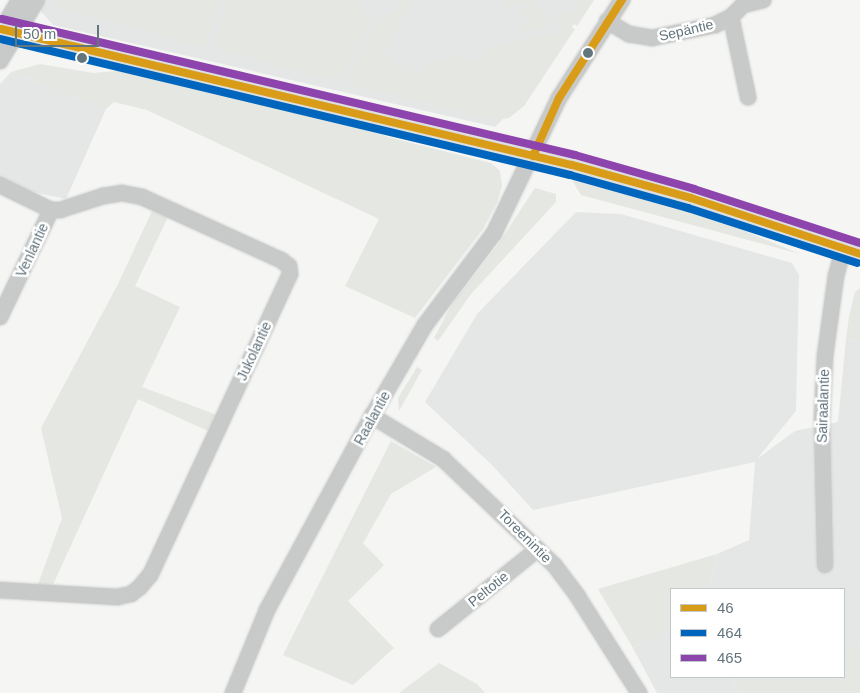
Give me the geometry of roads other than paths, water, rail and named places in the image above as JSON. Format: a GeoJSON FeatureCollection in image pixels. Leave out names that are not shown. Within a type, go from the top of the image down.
{"type":"FeatureCollection","features":[{"type":"Feature","properties":{"kind":"main road"},"geometry":{"type":"LineString","coordinates":[[5,31],[533,156],[682,196],[851,252]]}},
{"type":"Feature","properties":{"kind":"street"},"geometry":{"type":"LineString","coordinates":[[0,61],[5,31],[19,0]]}},
{"type":"Feature","properties":{"kind":"street"},"geometry":{"type":"LineString","coordinates":[[5,31],[37,0]]}},
{"type":"Feature","properties":{"kind":"street","name":"Raalantie"},"geometry":{"type":"LineString","coordinates":[[233,693],[267,610],[372,416],[425,325],[494,232],[533,156],[559,98],[622,0]]}},
{"type":"Feature","properties":{"kind":"street","name":"Sepäntie"},"geometry":{"type":"LineString","coordinates":[[607,21],[629,34],[652,38],[715,25],[731,17],[743,5],[763,0]]}},
{"type":"Feature","properties":{"kind":"street"},"geometry":{"type":"LineString","coordinates":[[731,17],[748,97]]}},
{"type":"Feature","properties":{"kind":"street"},"geometry":{"type":"LineString","coordinates":[[0,186],[51,210]]}},
{"type":"Feature","properties":{"kind":"street","name":"Jukolantie"},"geometry":{"type":"LineString","coordinates":[[0,590],[117,597],[131,594],[140,587],[150,574],[290,274],[289,266],[281,260],[142,197],[122,193],[103,196],[60,210],[51,210]]}},
{"type":"Feature","properties":{"kind":"street","name":"Venlantie"},"geometry":{"type":"LineString","coordinates":[[0,317],[51,210]]}},
{"type":"Feature","properties":{"kind":"street","name":"Sairaalantie"},"geometry":{"type":"LineString","coordinates":[[824,565],[822,419],[825,356],[836,276],[851,252]]}},
{"type":"Feature","properties":{"kind":"street","name":"Toreenintie"},"geometry":{"type":"LineString","coordinates":[[372,416],[443,459],[538,549],[578,597],[639,693]]}},
{"type":"Feature","properties":{"kind":"street","name":"Peltotie"},"geometry":{"type":"LineString","coordinates":[[438,629],[538,549]]}}]}
